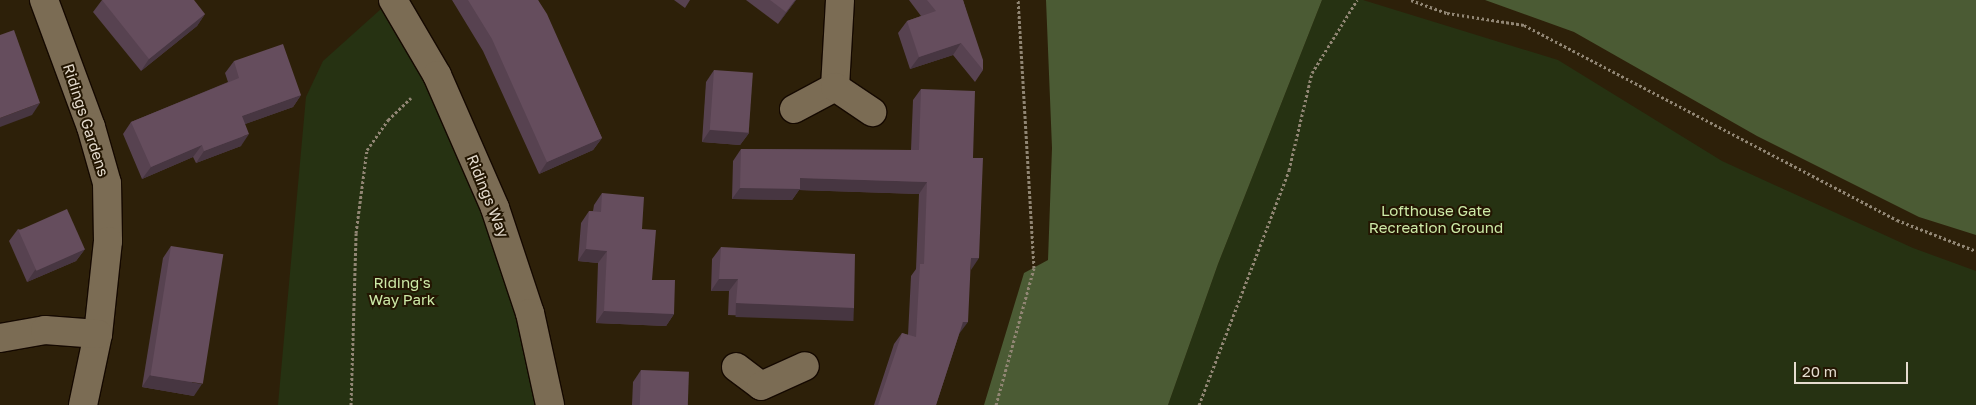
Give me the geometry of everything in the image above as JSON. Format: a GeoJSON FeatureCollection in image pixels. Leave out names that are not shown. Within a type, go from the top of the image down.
{"type":"FeatureCollection","features":[{"type":"Feature","properties":{"kind":"street","name":"Ridings Gardens"},"geometry":{"type":"LineString","coordinates":[[44,0],[91,127],[107,183],[108,241],[98,334],[83,405]]}},
{"type":"Feature","properties":{"kind":"street","name":"Ridings Way"},"geometry":{"type":"LineString","coordinates":[[393,0],[437,75],[498,217],[530,313],[550,405]]}},
{"type":"Feature","properties":{"kind":"street"},"geometry":{"type":"LineString","coordinates":[[835,87],[840,0]]}},
{"type":"Feature","properties":{"kind":"street"},"geometry":{"type":"LineString","coordinates":[[794,109],[835,87]]}},
{"type":"Feature","properties":{"kind":"street"},"geometry":{"type":"LineString","coordinates":[[835,87],[872,112]]}},
{"type":"Feature","properties":{"kind":"street"},"geometry":{"type":"LineString","coordinates":[[0,338],[44,330],[98,334]]}},
{"type":"Feature","properties":{"kind":"street"},"geometry":{"type":"LineString","coordinates":[[736,367],[763,396],[806,366]]}},
{"type":"Feature","properties":{"kind":"path"},"geometry":{"type":"LineString","coordinates":[[996,405],[1034,268],[1018,0]]}},
{"type":"Feature","properties":{"kind":"path"},"geometry":{"type":"LineString","coordinates":[[1199,405],[1289,170],[1312,73],[1357,0]]}},
{"type":"Feature","properties":{"kind":"path"},"geometry":{"type":"LineString","coordinates":[[1411,0],[1447,13],[1524,25],[1897,220],[1976,251]]}},
{"type":"Feature","properties":{"kind":"path"},"geometry":{"type":"LineString","coordinates":[[350,405],[356,233],[367,150],[388,120],[437,75]]}},
{"type":"Feature","properties":{"kind":"green space","name":"Riding's Way Park"},"geometry":{"type":"Polygon","coordinates":[[[391,0],[437,75],[550,405],[278,405],[306,97],[323,61],[391,0]]]}},
{"type":"Feature","properties":{"kind":"green space"},"geometry":{"type":"Polygon","coordinates":[[[1046,0],[1322,0],[1218,264],[1168,405],[984,405],[1024,273],[1048,260],[1052,148],[1046,0]]]}},
{"type":"Feature","properties":{"kind":"green space","name":"Lofthouse Gate Recreation Ground"},"geometry":{"type":"Polygon","coordinates":[[[1322,0],[1363,0],[1558,60],[1722,161],[1913,248],[1976,271],[1976,405],[1168,405],[1218,264],[1322,0]]]}},
{"type":"Feature","properties":{"kind":"green space"},"geometry":{"type":"Polygon","coordinates":[[[1485,0],[1976,0],[1976,235],[1919,217],[1757,136],[1574,32],[1485,0]]]}},
{"type":"Feature","properties":{"kind":"building"},"geometry":{"type":"Polygon","coordinates":[[[102,0],[194,0],[205,14],[149,59],[102,0]]]}},
{"type":"Feature","properties":{"kind":"building"},"geometry":{"type":"Polygon","coordinates":[[[468,0],[538,0],[547,14],[602,138],[547,162],[492,39],[468,0]]]}},
{"type":"Feature","properties":{"kind":"building"},"geometry":{"type":"Polygon","coordinates":[[[770,0],[795,0],[786,12],[770,0]]]}},
{"type":"Feature","properties":{"kind":"building"},"geometry":{"type":"Polygon","coordinates":[[[927,0],[963,0],[983,60],[983,70],[961,43],[919,57],[907,21],[936,11],[927,0]]]}},
{"type":"Feature","properties":{"kind":"building"},"geometry":{"type":"Polygon","coordinates":[[[14,30],[40,103],[0,118],[0,35],[14,30]]]}},
{"type":"Feature","properties":{"kind":"building"},"geometry":{"type":"Polygon","coordinates":[[[283,44],[301,95],[242,116],[249,134],[204,151],[202,145],[151,167],[131,122],[239,78],[234,61],[283,44]]]}},
{"type":"Feature","properties":{"kind":"building"},"geometry":{"type":"Polygon","coordinates":[[[714,70],[753,73],[749,133],[710,130],[714,70]]]}},
{"type":"Feature","properties":{"kind":"building"},"geometry":{"type":"Polygon","coordinates":[[[921,89],[975,91],[973,158],[983,158],[979,258],[971,258],[968,322],[963,322],[936,405],[878,405],[902,333],[916,337],[920,264],[924,264],[927,182],[800,178],[800,189],[740,188],[741,149],[919,150],[921,89]]]}},
{"type":"Feature","properties":{"kind":"building"},"geometry":{"type":"Polygon","coordinates":[[[602,193],[644,197],[642,229],[656,230],[652,280],[675,280],[674,314],[604,311],[607,251],[586,249],[589,211],[601,212],[602,193]]]}},
{"type":"Feature","properties":{"kind":"building"},"geometry":{"type":"Polygon","coordinates":[[[67,209],[85,249],[36,271],[19,231],[67,209]]]}},
{"type":"Feature","properties":{"kind":"building"},"geometry":{"type":"Polygon","coordinates":[[[171,246],[223,254],[203,384],[151,375],[171,246]]]}},
{"type":"Feature","properties":{"kind":"building"},"geometry":{"type":"Polygon","coordinates":[[[721,247],[855,254],[854,308],[736,303],[738,279],[719,279],[721,247]]]}},
{"type":"Feature","properties":{"kind":"building"},"geometry":{"type":"Polygon","coordinates":[[[641,370],[689,372],[688,405],[640,405],[641,370]]]}}]}
